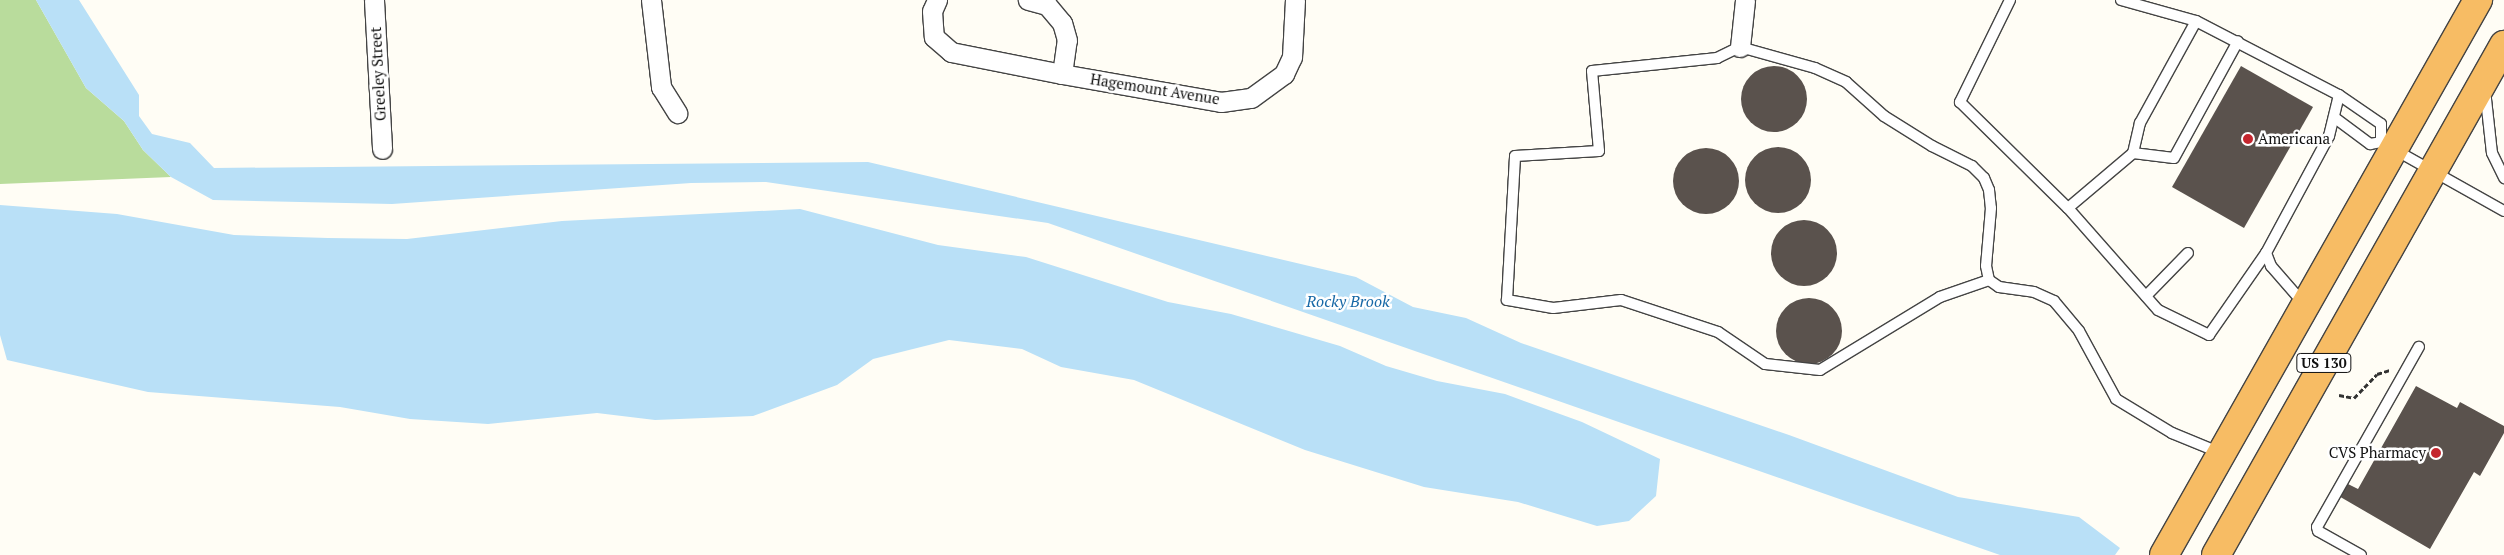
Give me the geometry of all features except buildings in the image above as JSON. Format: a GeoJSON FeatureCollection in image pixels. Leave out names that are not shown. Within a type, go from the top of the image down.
{"type":"FeatureCollection","features":[{"type":"Feature","properties":{"kind":"highway","name":"US 130"},"geometry":{"type":"LineString","coordinates":[[2164,555],[2305,306],[2387,146],[2478,0]]}},
{"type":"Feature","properties":{"kind":"highway","name":"US 130"},"geometry":{"type":"LineString","coordinates":[[2216,555],[2504,45]]}},
{"type":"Feature","properties":{"kind":"street","name":"Greeley Street"},"geometry":{"type":"LineString","coordinates":[[374,0],[382,149]]}},
{"type":"Feature","properties":{"kind":"street"},"geometry":{"type":"LineString","coordinates":[[651,0],[661,87],[677,113]]}},
{"type":"Feature","properties":{"kind":"street","name":"Hagemount Avenue"},"geometry":{"type":"LineString","coordinates":[[937,0],[932,11],[934,37],[951,52],[1221,102],[1251,98],[1284,74],[1292,57],[1295,0]]}},
{"type":"Feature","properties":{"kind":"street"},"geometry":{"type":"LineString","coordinates":[[1028,0],[1047,5],[1062,23],[1067,40],[1062,74]]}},
{"type":"Feature","properties":{"kind":"street"},"geometry":{"type":"LineString","coordinates":[[1740,47],[1746,0]]}},
{"type":"Feature","properties":{"kind":"lane"},"geometry":{"type":"LineString","coordinates":[[2010,0],[1960,102],[2068,208],[2158,310],[2209,335],[2266,254],[2329,136],[2335,118],[2339,95]]}},
{"type":"Feature","properties":{"kind":"lane"},"geometry":{"type":"LineString","coordinates":[[2121,0],[2196,21],[2238,41],[2339,95],[2381,124],[2387,146]]}},
{"type":"Feature","properties":{"kind":"lane"},"geometry":{"type":"LineString","coordinates":[[2068,208],[2133,153],[2140,123],[2196,21]]}},
{"type":"Feature","properties":{"kind":"lane"},"geometry":{"type":"LineString","coordinates":[[2133,153],[2174,158],[2238,41]]}},
{"type":"Feature","properties":{"kind":"lane"},"geometry":{"type":"LineString","coordinates":[[1989,280],[1940,297],[1820,370],[1765,364],[1718,332],[1621,300],[1553,308],[1507,300],[1515,156],[1600,151],[1592,71],[1717,58],[1740,47],[1775,54],[1846,82],[1884,116],[1972,166],[1984,178],[1990,190],[1991,208],[1986,266],[1989,280],[1999,287],[2034,292],[2054,301],[2079,331],[2116,399],[2172,434],[2222,453]]}},
{"type":"Feature","properties":{"kind":"lane"},"geometry":{"type":"LineString","coordinates":[[2484,80],[2492,153],[2504,178]]}},
{"type":"Feature","properties":{"kind":"lane"},"geometry":{"type":"LineString","coordinates":[[2335,118],[2370,144],[2387,146],[2504,211]]}},
{"type":"Feature","properties":{"kind":"lane"},"geometry":{"type":"LineString","coordinates":[[2146,296],[2188,253]]}},
{"type":"Feature","properties":{"kind":"lane"},"geometry":{"type":"LineString","coordinates":[[2266,254],[2271,266],[2305,306]]}},
{"type":"Feature","properties":{"kind":"lane"},"geometry":{"type":"LineString","coordinates":[[2361,555],[2318,532],[2317,527],[2420,347]]}},
{"type":"Feature","properties":{"kind":"path"},"geometry":{"type":"LineString","coordinates":[[2339,395],[2354,398],[2377,374],[2384,370],[2395,372]]}},
{"type":"Feature","properties":{"kind":"green space"},"geometry":{"type":"Polygon","coordinates":[[[0,0],[36,0],[86,88],[124,121],[143,150],[171,177],[0,184],[0,0]]]}},
{"type":"Feature","properties":{"kind":"water","name":"Rocky Brook"},"geometry":{"type":"Polygon","coordinates":[[[36,0],[79,0],[139,95],[139,116],[152,134],[190,143],[214,168],[868,162],[1356,277],[1413,307],[1466,318],[1521,343],[1789,435],[1958,497],[2079,517],[2120,548],[2115,555],[2000,555],[1048,223],[766,182],[691,183],[392,204],[213,200],[171,177],[143,150],[124,121],[86,88],[36,0]]]}},
{"type":"Feature","properties":{"kind":"water"},"geometry":{"type":"Polygon","coordinates":[[[0,205],[117,214],[234,235],[407,239],[562,221],[800,209],[938,245],[1026,257],[1168,302],[1231,314],[1340,346],[1386,366],[1437,381],[1505,394],[1582,422],[1660,459],[1656,496],[1629,521],[1597,526],[1518,502],[1424,487],[1305,450],[1134,380],[1061,367],[1022,349],[949,340],[873,359],[837,385],[753,416],[655,420],[597,413],[488,424],[410,419],[340,407],[148,392],[7,360],[0,335],[0,205]]]}},
{"type":"Feature","properties":{"kind":"place","name":"Americana"},"geometry":{"type":"Point","coordinates":[2248,139]}},
{"type":"Feature","properties":{"kind":"place","name":"CVS Pharmacy"},"geometry":{"type":"Point","coordinates":[2436,453]}}]}
